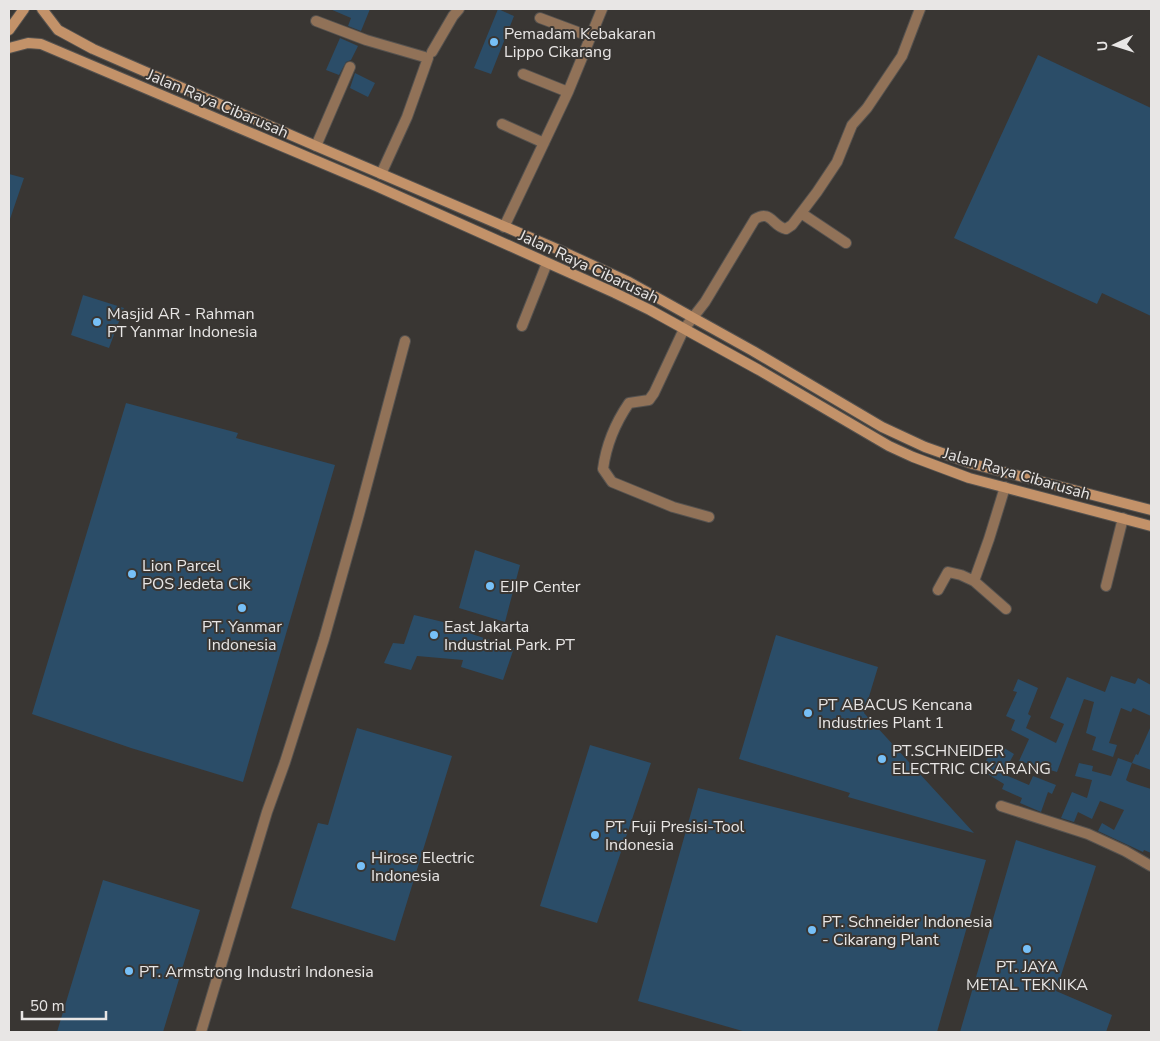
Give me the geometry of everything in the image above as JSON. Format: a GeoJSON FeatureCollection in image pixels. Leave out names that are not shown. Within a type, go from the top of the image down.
{"type":"FeatureCollection","features":[{"type":"Feature","properties":{"kind":"street"},"geometry":{"type":"LineString","coordinates":[[9,30],[24,9]]}},
{"type":"Feature","properties":{"kind":"street","name":"Jalan Raya Cibarusah"},"geometry":{"type":"LineString","coordinates":[[42,9],[58,30],[86,45],[629,282],[694,317],[882,427],[908,440],[972,464],[1151,510]]}},
{"type":"Feature","properties":{"kind":"street"},"geometry":{"type":"LineString","coordinates":[[432,52],[459,9]]}},
{"type":"Feature","properties":{"kind":"street"},"geometry":{"type":"LineString","coordinates":[[504,227],[568,92],[602,9]]}},
{"type":"Feature","properties":{"kind":"street"},"geometry":{"type":"LineString","coordinates":[[709,517],[672,507],[612,482],[603,469],[604,457],[621,414],[628,403],[649,400],[654,393],[684,329],[694,317],[755,219],[762,215],[768,216],[781,228],[786,229],[792,225],[817,192],[836,162],[852,125],[867,108],[902,56],[920,9]]}},
{"type":"Feature","properties":{"kind":"street"},"geometry":{"type":"LineString","coordinates":[[540,18],[591,37]]}},
{"type":"Feature","properties":{"kind":"street"},"geometry":{"type":"LineString","coordinates":[[316,21],[366,40],[428,58],[407,117],[381,174]]}},
{"type":"Feature","properties":{"kind":"street","name":"Jalan Raya Cibarusah"},"geometry":{"type":"LineString","coordinates":[[9,48],[28,44],[40,44],[376,186],[616,293],[759,370],[889,446],[952,473],[1151,526]]}},
{"type":"Feature","properties":{"kind":"street"},"geometry":{"type":"LineString","coordinates":[[316,146],[350,67]]}},
{"type":"Feature","properties":{"kind":"street"},"geometry":{"type":"LineString","coordinates":[[523,74],[568,92]]}},
{"type":"Feature","properties":{"kind":"street"},"geometry":{"type":"LineString","coordinates":[[502,124],[544,143]]}},
{"type":"Feature","properties":{"kind":"street"},"geometry":{"type":"LineString","coordinates":[[802,212],[846,243]]}},
{"type":"Feature","properties":{"kind":"street"},"geometry":{"type":"LineString","coordinates":[[522,326],[547,263]]}},
{"type":"Feature","properties":{"kind":"street"},"geometry":{"type":"LineString","coordinates":[[201,1032],[266,812],[287,755],[324,638],[405,341]]}},
{"type":"Feature","properties":{"kind":"street"},"geometry":{"type":"LineString","coordinates":[[974,581],[1005,487]]}},
{"type":"Feature","properties":{"kind":"street"},"geometry":{"type":"LineString","coordinates":[[1106,586],[1123,518]]}},
{"type":"Feature","properties":{"kind":"street"},"geometry":{"type":"LineString","coordinates":[[938,590],[948,572],[961,575],[974,581],[1006,609]]}},
{"type":"Feature","properties":{"kind":"street"},"geometry":{"type":"LineString","coordinates":[[1001,806],[1088,834],[1125,850],[1151,866]]}},
{"type":"Feature","properties":{"kind":"building"},"geometry":{"type":"Polygon","coordinates":[[[330,9],[370,9],[361,31],[348,26],[351,18],[330,9]]]}},
{"type":"Feature","properties":{"kind":"building","name":"Pemadam Kebakaran Lippo Cikarang"},"geometry":{"type":"Polygon","coordinates":[[[498,9],[514,16],[491,74],[474,68],[498,9]]]}},
{"type":"Feature","properties":{"kind":"building"},"geometry":{"type":"Polygon","coordinates":[[[340,38],[358,46],[351,60],[346,62],[339,75],[326,70],[340,38]]]}},
{"type":"Feature","properties":{"kind":"building"},"geometry":{"type":"Polygon","coordinates":[[[1038,55],[1151,108],[1151,316],[1102,293],[1097,304],[954,238],[1038,55]]]}},
{"type":"Feature","properties":{"kind":"building"},"geometry":{"type":"Polygon","coordinates":[[[355,73],[375,83],[368,97],[350,88],[355,73]]]}},
{"type":"Feature","properties":{"kind":"building"},"geometry":{"type":"Polygon","coordinates":[[[9,174],[24,178],[10,219],[9,219],[9,174]]]}},
{"type":"Feature","properties":{"kind":"building","name":"Masjid AR - Rahman PT Yanmar Indonesia"},"geometry":{"type":"Polygon","coordinates":[[[83,295],[124,308],[109,348],[71,335],[83,295]]]}},
{"type":"Feature","properties":{"kind":"building"},"geometry":{"type":"Polygon","coordinates":[[[126,403],[238,433],[236,438],[335,465],[243,782],[131,748],[32,714],[126,403]]]}},
{"type":"Feature","properties":{"kind":"building","name":"EJIP Center"},"geometry":{"type":"Polygon","coordinates":[[[475,550],[520,565],[505,622],[459,608],[475,550]]]}},
{"type":"Feature","properties":{"kind":"building"},"geometry":{"type":"Polygon","coordinates":[[[414,615],[464,627],[463,631],[514,648],[503,680],[461,667],[463,660],[417,656],[411,670],[384,663],[393,643],[404,644],[414,615]]]}},
{"type":"Feature","properties":{"kind":"building","name":"PT ABACUS Kencana Industries Plant 1"},"geometry":{"type":"Polygon","coordinates":[[[776,635],[878,667],[864,713],[974,833],[848,797],[850,793],[739,759],[776,635]]]}},
{"type":"Feature","properties":{"kind":"building"},"geometry":{"type":"Polygon","coordinates":[[[1111,676],[1135,684],[1138,678],[1151,685],[1151,716],[1133,708],[1131,712],[1121,708],[1109,743],[1117,745],[1113,757],[1092,750],[1096,737],[1086,733],[1094,702],[1084,699],[1057,772],[1019,761],[1029,739],[1011,730],[1015,720],[1006,716],[1017,692],[1013,691],[1018,679],[1038,688],[1028,714],[1031,716],[1026,728],[1056,743],[1064,724],[1050,718],[1067,677],[1105,692],[1111,676]]]}},
{"type":"Feature","properties":{"kind":"building"},"geometry":{"type":"Polygon","coordinates":[[[1151,726],[1151,770],[1132,763],[1136,754],[1138,755],[1151,726]]]}},
{"type":"Feature","properties":{"kind":"building","name":"Hirose Electric Indonesia"},"geometry":{"type":"Polygon","coordinates":[[[357,728],[452,756],[395,941],[291,908],[318,823],[328,825],[357,728]]]}},
{"type":"Feature","properties":{"kind":"building"},"geometry":{"type":"Polygon","coordinates":[[[996,743],[1014,754],[1003,774],[1029,785],[1033,776],[1056,785],[1052,794],[1048,792],[1041,812],[1020,803],[1022,798],[1002,789],[1004,784],[981,770],[996,743]]]}},
{"type":"Feature","properties":{"kind":"building","name":"PT. Fuji Presisi-Tool Indonesia"},"geometry":{"type":"Polygon","coordinates":[[[590,745],[651,763],[597,923],[540,906],[590,745]]]}},
{"type":"Feature","properties":{"kind":"building"},"geometry":{"type":"Polygon","coordinates":[[[1118,758],[1132,763],[1126,780],[1151,789],[1151,853],[1144,850],[1143,852],[1098,831],[1102,823],[1114,830],[1124,810],[1100,801],[1092,819],[1078,812],[1074,822],[1061,818],[1072,792],[1087,798],[1092,780],[1075,776],[1079,763],[1093,766],[1092,771],[1111,776],[1118,758]]]}},
{"type":"Feature","properties":{"kind":"building","name":"PT. Schneider Indonesia - Cikarang Plant"},"geometry":{"type":"Polygon","coordinates":[[[698,788],[986,860],[937,1032],[746,1032],[638,1001],[698,788]]]}},
{"type":"Feature","properties":{"kind":"building","name":"PT. JAYA METAL TEKNIKA"},"geometry":{"type":"Polygon","coordinates":[[[1016,840],[1096,866],[1056,991],[1112,1015],[1106,1032],[960,1032],[1016,840]]]}},
{"type":"Feature","properties":{"kind":"building","name":"PT. Armstrong Industri Indonesia"},"geometry":{"type":"Polygon","coordinates":[[[103,880],[200,910],[163,1032],[57,1032],[103,880]]]}},
{"type":"Feature","properties":{"kind":"place","name":"Pemadam Kebakaran Lippo Cikarang"},"geometry":{"type":"Point","coordinates":[494,42]}},
{"type":"Feature","properties":{"kind":"place","name":"Masjid AR - Rahman PT Yanmar Indonesia"},"geometry":{"type":"Point","coordinates":[97,322]}},
{"type":"Feature","properties":{"kind":"place","name":"Lion Parcel POS Jedeta Cik"},"geometry":{"type":"Point","coordinates":[132,574]}},
{"type":"Feature","properties":{"kind":"place","name":"EJIP Center"},"geometry":{"type":"Point","coordinates":[490,586]}},
{"type":"Feature","properties":{"kind":"place","name":"PT. Yanmar Indonesia"},"geometry":{"type":"Point","coordinates":[242,608]}},
{"type":"Feature","properties":{"kind":"place","name":"East Jakarta Industrial Park. PT"},"geometry":{"type":"Point","coordinates":[434,635]}},
{"type":"Feature","properties":{"kind":"place","name":"PT ABACUS Kencana Industries Plant 1"},"geometry":{"type":"Point","coordinates":[808,713]}},
{"type":"Feature","properties":{"kind":"place","name":"PT.SCHNEIDER ELECTRIC CIKARANG"},"geometry":{"type":"Point","coordinates":[882,759]}},
{"type":"Feature","properties":{"kind":"place","name":"PT. Fuji Presisi-Tool Indonesia"},"geometry":{"type":"Point","coordinates":[595,835]}},
{"type":"Feature","properties":{"kind":"place","name":"Hirose Electric Indonesia"},"geometry":{"type":"Point","coordinates":[361,866]}},
{"type":"Feature","properties":{"kind":"place","name":"PT. Schneider Indonesia - Cikarang Plant"},"geometry":{"type":"Point","coordinates":[812,930]}},
{"type":"Feature","properties":{"kind":"place","name":"PT. JAYA METAL TEKNIKA"},"geometry":{"type":"Point","coordinates":[1027,949]}},
{"type":"Feature","properties":{"kind":"place","name":"PT. Armstrong Industri Indonesia"},"geometry":{"type":"Point","coordinates":[129,971]}}]}
